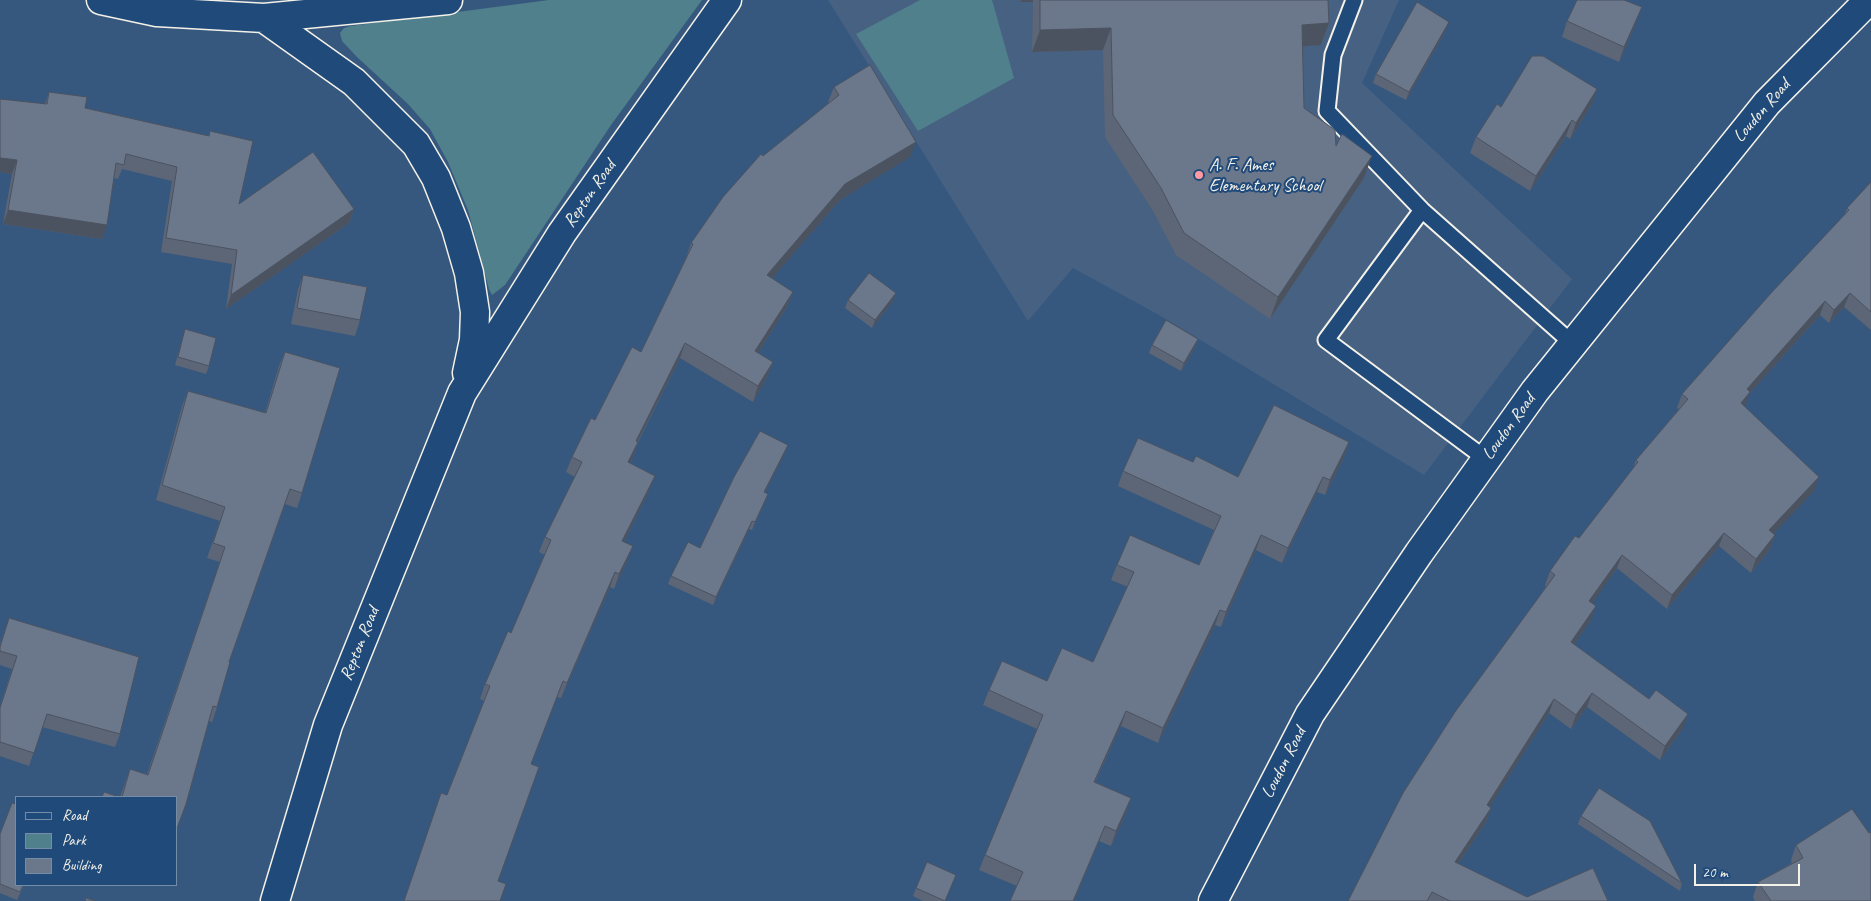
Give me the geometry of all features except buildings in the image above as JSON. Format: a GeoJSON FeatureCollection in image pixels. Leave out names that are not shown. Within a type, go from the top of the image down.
{"type":"FeatureCollection","features":[{"type":"Feature","properties":{"kind":"street"},"geometry":{"type":"LineString","coordinates":[[101,0],[157,12],[264,18],[448,0]]}},
{"type":"Feature","properties":{"kind":"street","name":"Repton Road"},"geometry":{"type":"LineString","coordinates":[[462,393],[562,233],[727,0]]}},
{"type":"Feature","properties":{"kind":"street","name":"Loudon Road"},"geometry":{"type":"LineString","coordinates":[[1213,901],[1310,714],[1419,553],[1535,391],[1767,103],[1869,0]]}},
{"type":"Feature","properties":{"kind":"street","name":"Repton Road"},"geometry":{"type":"LineString","coordinates":[[264,18],[354,82],[416,144],[436,178],[456,228],[469,273],[475,312],[474,340],[462,393],[328,725],[275,901]]}},
{"type":"Feature","properties":{"kind":"lane"},"geometry":{"type":"LineString","coordinates":[[1354,0],[1333,54],[1327,111],[1422,210],[1573,344]]}},
{"type":"Feature","properties":{"kind":"lane"},"geometry":{"type":"LineString","coordinates":[[1422,210],[1326,340],[1486,459]]}},
{"type":"Feature","properties":{"kind":"shaded area","name":"A. F. Ames Elementary School"},"geometry":{"type":"Polygon","coordinates":[[[828,0],[1399,0],[1362,83],[1572,279],[1424,475],[1159,315],[1073,268],[1028,321],[828,0]]]}},
{"type":"Feature","properties":{"kind":"green space"},"geometry":{"type":"Polygon","coordinates":[[[549,0],[702,0],[611,125],[505,285],[492,295],[468,210],[448,162],[430,129],[408,104],[342,41],[340,33],[344,28],[351,26],[549,0]]]}},
{"type":"Feature","properties":{"kind":"green space"},"geometry":{"type":"Polygon","coordinates":[[[920,0],[992,0],[1014,78],[918,131],[856,34],[920,0]]]}},
{"type":"Feature","properties":{"kind":"place","name":"A. F. Ames Elementary School"},"geometry":{"type":"Point","coordinates":[1199,175]}}]}
